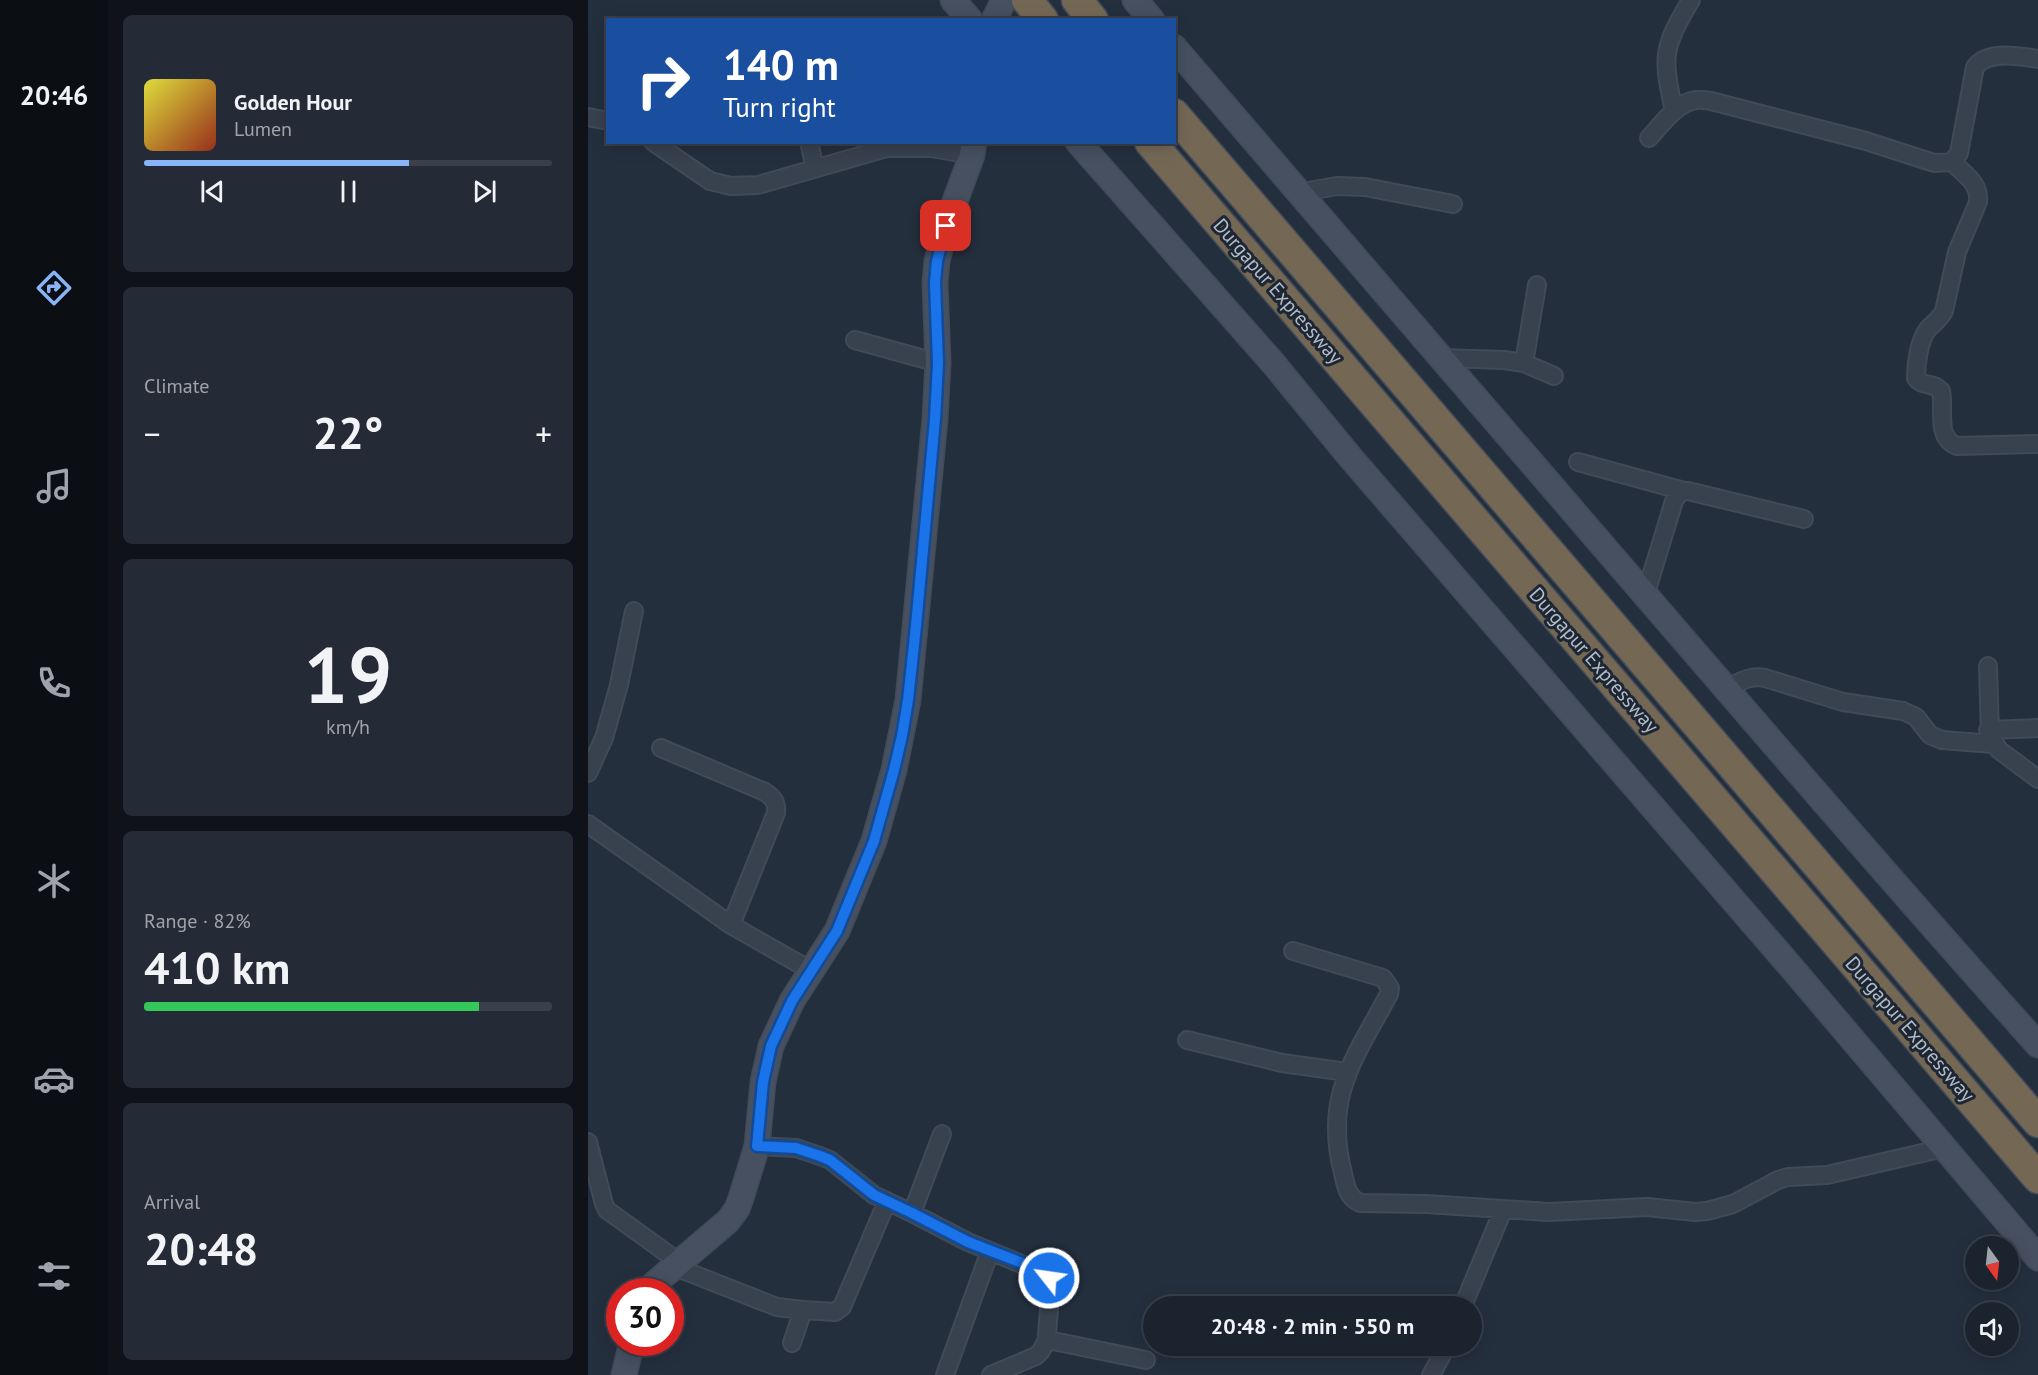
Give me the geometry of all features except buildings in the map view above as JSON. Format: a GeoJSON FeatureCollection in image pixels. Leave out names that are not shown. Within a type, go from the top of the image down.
{"type":"FeatureCollection","features":[{"type":"Feature","properties":{"kind":"highway"},"geometry":{"type":"LineString","coordinates":[[1077,0],[1091,18]]}},
{"type":"Feature","properties":{"kind":"highway"},"geometry":{"type":"LineString","coordinates":[[1008,8],[1037,18]]}},
{"type":"Feature","properties":{"kind":"highway","name":"Durgapur Expressway"},"geometry":{"type":"LineString","coordinates":[[1176,116],[2038,1122]]}},
{"type":"Feature","properties":{"kind":"highway","name":"Durgapur Expressway"},"geometry":{"type":"LineString","coordinates":[[1152,144],[2038,1178]]}},
{"type":"Feature","properties":{"kind":"street"},"geometry":{"type":"LineString","coordinates":[[953,0],[968,18]]}},
{"type":"Feature","properties":{"kind":"street"},"geometry":{"type":"LineString","coordinates":[[1135,0],[1150,18]]}},
{"type":"Feature","properties":{"kind":"street"},"geometry":{"type":"LineString","coordinates":[[1674,111],[1666,74],[1665,52],[1670,37],[1690,0]]}},
{"type":"Feature","properties":{"kind":"street"},"geometry":{"type":"LineString","coordinates":[[1176,49],[1645,597],[2038,1045]]}},
{"type":"Feature","properties":{"kind":"street"},"geometry":{"type":"LineString","coordinates":[[1952,162],[1959,153],[1975,67],[1979,62],[1992,57],[2006,56],[2038,59]]}},
{"type":"Feature","properties":{"kind":"street"},"geometry":{"type":"LineString","coordinates":[[1649,138],[1674,111],[1685,104],[1696,100],[1711,100],[1866,141],[1934,163],[1952,162],[1977,186],[1978,202],[1957,252],[1944,311],[1941,318],[1927,330],[1923,338],[1916,378],[1921,383],[1934,385],[1941,391],[1943,434],[1951,444],[1957,446],[2038,444]]}},
{"type":"Feature","properties":{"kind":"street"},"geometry":{"type":"LineString","coordinates":[[588,117],[606,122]]}},
{"type":"Feature","properties":{"kind":"street"},"geometry":{"type":"LineString","coordinates":[[656,144],[710,181],[731,186],[758,185],[887,148],[973,149],[946,226],[937,261],[935,282],[938,363],[935,419],[908,700],[891,780],[869,852],[837,931],[810,970],[771,1046],[763,1082],[757,1146],[737,1209],[728,1221],[661,1278]]}},
{"type":"Feature","properties":{"kind":"street"},"geometry":{"type":"LineString","coordinates":[[809,144],[815,168]]}},
{"type":"Feature","properties":{"kind":"street"},"geometry":{"type":"LineString","coordinates":[[1080,144],[1273,363],[1350,457],[1791,967],[2038,1258]]}},
{"type":"Feature","properties":{"kind":"street"},"geometry":{"type":"LineString","coordinates":[[1297,193],[1337,186],[1365,187],[1453,204]]}},
{"type":"Feature","properties":{"kind":"street"},"geometry":{"type":"LineString","coordinates":[[1524,363],[1538,285]]}},
{"type":"Feature","properties":{"kind":"street"},"geometry":{"type":"LineString","coordinates":[[855,340],[938,363]]}},
{"type":"Feature","properties":{"kind":"street"},"geometry":{"type":"LineString","coordinates":[[1442,358],[1524,363],[1554,376]]}},
{"type":"Feature","properties":{"kind":"street"},"geometry":{"type":"LineString","coordinates":[[1578,462],[1684,491],[1804,519]]}},
{"type":"Feature","properties":{"kind":"street"},"geometry":{"type":"LineString","coordinates":[[1645,597],[1674,501],[1680,492],[1684,491]]}},
{"type":"Feature","properties":{"kind":"street"},"geometry":{"type":"LineString","coordinates":[[588,772],[604,738],[619,684],[634,611]]}},
{"type":"Feature","properties":{"kind":"street"},"geometry":{"type":"LineString","coordinates":[[1988,666],[1991,737],[1999,750],[2038,779]]}},
{"type":"Feature","properties":{"kind":"street"},"geometry":{"type":"LineString","coordinates":[[1726,689],[1747,678],[1756,676],[1765,678],[1843,702],[1903,711],[1916,717],[1930,735],[1942,740],[1991,737],[2038,728]]}},
{"type":"Feature","properties":{"kind":"street"},"geometry":{"type":"LineString","coordinates":[[661,748],[765,792],[775,801],[776,813],[731,925]]}},
{"type":"Feature","properties":{"kind":"street"},"geometry":{"type":"LineString","coordinates":[[588,824],[731,925],[810,970]]}},
{"type":"Feature","properties":{"kind":"street"},"geometry":{"type":"LineString","coordinates":[[1293,951],[1383,978],[1389,983],[1389,994],[1347,1072],[1339,1096],[1336,1131],[1339,1158],[1348,1195],[1360,1203],[1426,1204],[1549,1212],[1647,1207],[1707,1211],[1733,1204],[1788,1177],[1827,1175],[1944,1148]]}},
{"type":"Feature","properties":{"kind":"street"},"geometry":{"type":"LineString","coordinates":[[1187,1040],[1264,1059],[1347,1072]]}},
{"type":"Feature","properties":{"kind":"street"},"geometry":{"type":"LineString","coordinates":[[912,1213],[942,1134]]}},
{"type":"Feature","properties":{"kind":"street"},"geometry":{"type":"LineString","coordinates":[[588,1142],[607,1210],[677,1265],[777,1306],[803,1311],[835,1312],[842,1307],[887,1201]]}},
{"type":"Feature","properties":{"kind":"street"},"geometry":{"type":"LineString","coordinates":[[757,1146],[796,1148],[820,1156],[837,1166],[865,1190],[968,1242],[1035,1268],[1049,1278],[1051,1291],[1048,1338],[1041,1352],[991,1375]]}},
{"type":"Feature","properties":{"kind":"street"},"geometry":{"type":"LineString","coordinates":[[1467,1296],[1503,1210]]}},
{"type":"Feature","properties":{"kind":"street"},"geometry":{"type":"LineString","coordinates":[[945,1375],[990,1251]]}},
{"type":"Feature","properties":{"kind":"street"},"geometry":{"type":"LineString","coordinates":[[792,1343],[803,1311]]}},
{"type":"Feature","properties":{"kind":"street"},"geometry":{"type":"LineString","coordinates":[[1048,1338],[1063,1344],[1146,1360]]}},
{"type":"Feature","properties":{"kind":"street"},"geometry":{"type":"LineString","coordinates":[[624,1375],[629,1356]]}},
{"type":"Feature","properties":{"kind":"street"},"geometry":{"type":"LineString","coordinates":[[1431,1375],[1441,1356]]}},
{"type":"Feature","properties":{"kind":"route"},"geometry":{"type":"LineString","coordinates":[[946,226],[937,261],[935,282],[938,363],[935,419],[916,626],[902,736],[874,841],[837,931],[792,1001],[771,1046],[763,1082],[757,1146],[796,1148],[830,1160],[874,1195],[968,1242],[1035,1268],[1049,1278]]}}]}
